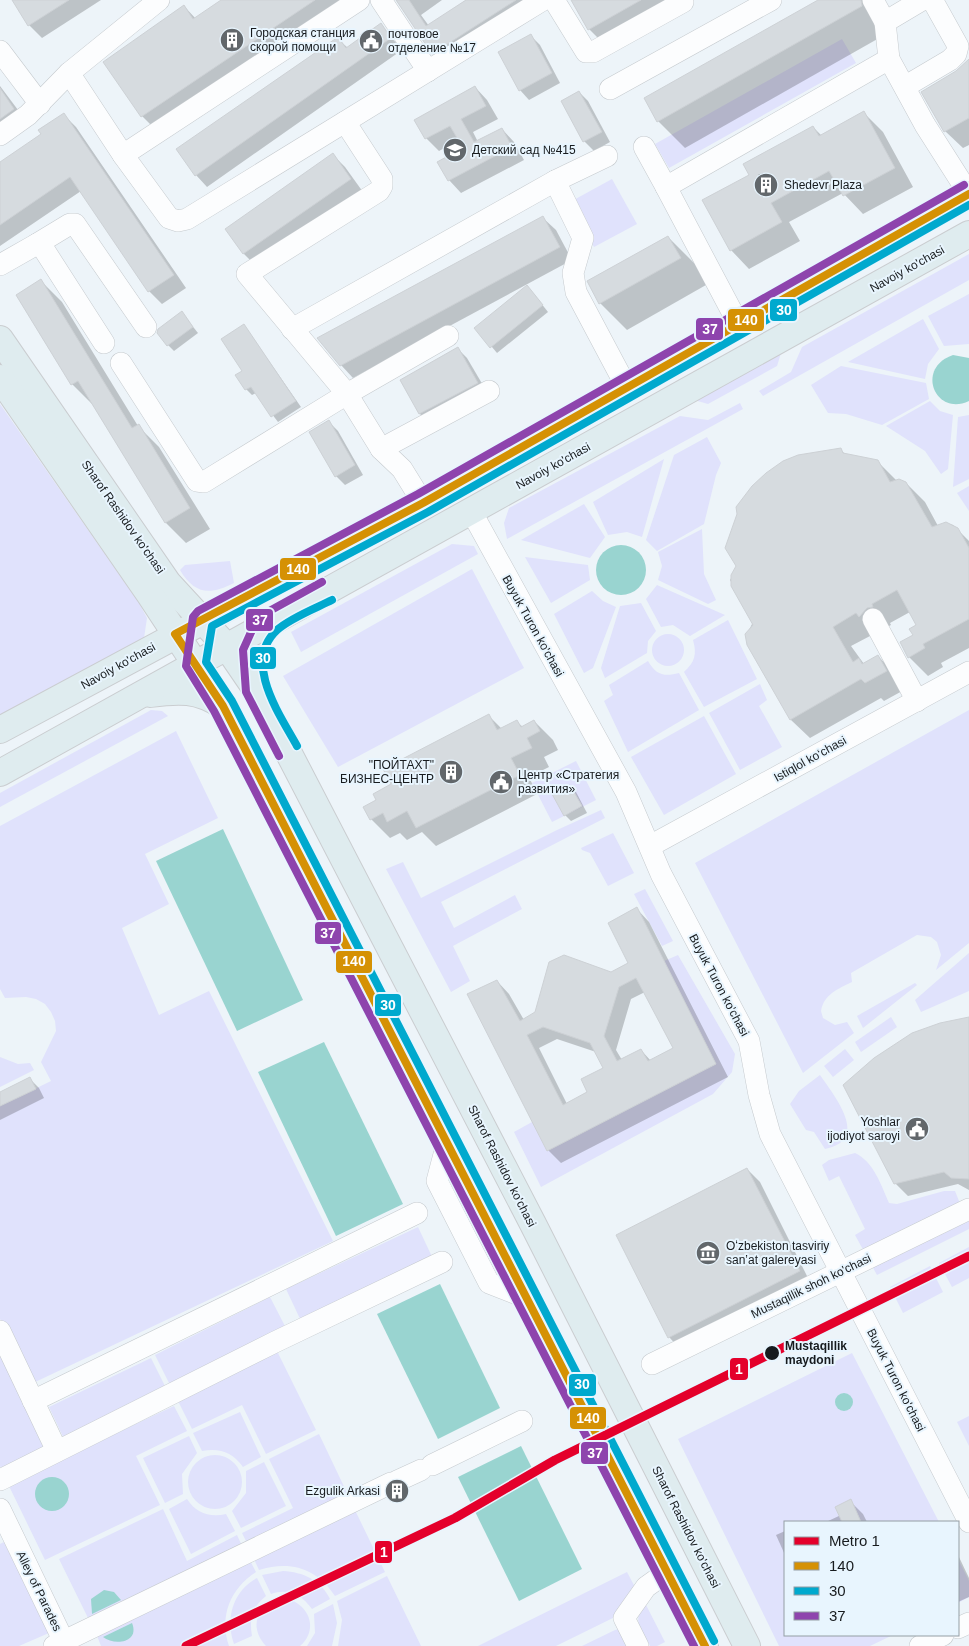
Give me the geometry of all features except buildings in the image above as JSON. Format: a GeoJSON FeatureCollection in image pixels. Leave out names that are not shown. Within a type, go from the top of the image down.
{"type":"FeatureCollection","features":[{"type":"Feature","properties":{"kind":"main road","name":"Navoiy ko'chasi"},"geometry":{"type":"LineString","coordinates":[[0,730],[175,634],[422,503],[969,194]]}},
{"type":"Feature","properties":{"kind":"main road","name":"Navoiy ko'chasi"},"geometry":{"type":"LineString","coordinates":[[0,773],[969,234]]}},
{"type":"Feature","properties":{"kind":"main road","name":"Sharof Rashidov ko'chasi"},"geometry":{"type":"LineString","coordinates":[[0,339],[168,583],[227,647],[255,688],[533,1224],[747,1646]]}},
{"type":"Feature","properties":{"kind":"main road","name":"Sharof Rashidov ko'chasi"},"geometry":{"type":"LineString","coordinates":[[0,378],[223,706],[705,1646]]}},
{"type":"Feature","properties":{"kind":"main road"},"geometry":{"type":"LineString","coordinates":[[196,664],[203,620]]}},
{"type":"Feature","properties":{"kind":"main road","name":"Sharof Rashidov ko'chasi"},"geometry":{"type":"LineString","coordinates":[[255,688],[253,652],[260,635],[271,622]]}},
{"type":"Feature","properties":{"kind":"main road"},"geometry":{"type":"LineString","coordinates":[[136,697],[163,692],[187,692],[208,696],[223,706]]}},
{"type":"Feature","properties":{"kind":"main road"},"geometry":{"type":"LineString","coordinates":[[498,1243],[533,1224]]}},
{"type":"Feature","properties":{"kind":"street"},"geometry":{"type":"LineString","coordinates":[[0,135],[40,104],[69,72],[159,0]]}},
{"type":"Feature","properties":{"kind":"street"},"geometry":{"type":"LineString","coordinates":[[123,156],[359,0]]}},
{"type":"Feature","properties":{"kind":"street"},"geometry":{"type":"LineString","coordinates":[[381,0],[428,71]]}},
{"type":"Feature","properties":{"kind":"street"},"geometry":{"type":"LineString","coordinates":[[69,72],[123,156],[169,218],[178,221],[187,219],[543,0]]}},
{"type":"Feature","properties":{"kind":"street"},"geometry":{"type":"LineString","coordinates":[[554,0],[581,47],[586,52],[594,52],[683,2]]}},
{"type":"Feature","properties":{"kind":"street"},"geometry":{"type":"LineString","coordinates":[[610,89],[771,0]]}},
{"type":"Feature","properties":{"kind":"street"},"geometry":{"type":"LineString","coordinates":[[873,0],[885,22],[889,59],[906,86],[925,125],[969,194]]}},
{"type":"Feature","properties":{"kind":"street"},"geometry":{"type":"LineString","coordinates":[[885,22],[922,0]]}},
{"type":"Feature","properties":{"kind":"street"},"geometry":{"type":"LineString","coordinates":[[906,86],[950,60],[956,54],[958,46],[934,3],[929,0]]}},
{"type":"Feature","properties":{"kind":"street"},"geometry":{"type":"LineString","coordinates":[[0,51],[40,104]]}},
{"type":"Feature","properties":{"kind":"street"},"geometry":{"type":"LineString","coordinates":[[666,187],[889,59]]}},
{"type":"Feature","properties":{"kind":"street"},"geometry":{"type":"LineString","coordinates":[[345,122],[382,179],[382,186],[379,191],[247,274],[346,394],[381,449],[402,468],[422,503]]}},
{"type":"Feature","properties":{"kind":"street"},"geometry":{"type":"LineString","coordinates":[[644,146],[740,325]]}},
{"type":"Feature","properties":{"kind":"street"},"geometry":{"type":"LineString","coordinates":[[292,329],[555,181],[607,156]]}},
{"type":"Feature","properties":{"kind":"street"},"geometry":{"type":"LineString","coordinates":[[555,181],[583,238],[572,273],[576,292],[627,388]]}},
{"type":"Feature","properties":{"kind":"street"},"geometry":{"type":"LineString","coordinates":[[0,265],[70,224],[75,224],[146,327]]}},
{"type":"Feature","properties":{"kind":"street"},"geometry":{"type":"LineString","coordinates":[[37,244],[53,260],[104,343]]}},
{"type":"Feature","properties":{"kind":"street"},"geometry":{"type":"LineString","coordinates":[[121,363],[197,481],[204,482],[346,394],[448,336]]}},
{"type":"Feature","properties":{"kind":"street"},"geometry":{"type":"LineString","coordinates":[[381,449],[489,392]]}},
{"type":"Feature","properties":{"kind":"street","name":"Buyuk Turon ko'chasi"},"geometry":{"type":"LineString","coordinates":[[471,511],[626,792],[661,874],[749,1041],[758,1095],[770,1134],[969,1522]]}},
{"type":"Feature","properties":{"kind":"street"},"geometry":{"type":"LineString","coordinates":[[873,619],[917,701]]}},
{"type":"Feature","properties":{"kind":"street","name":"Istiqlol ko‘chasi"},"geometry":{"type":"LineString","coordinates":[[650,846],[969,672]]}},
{"type":"Feature","properties":{"kind":"street"},"geometry":{"type":"LineString","coordinates":[[448,1143],[437,1181],[484,1275],[489,1283],[527,1298]]}},
{"type":"Feature","properties":{"kind":"street","name":"Mustaqillik shoh ko'chasi"},"geometry":{"type":"LineString","coordinates":[[652,1364],[969,1209]]}},
{"type":"Feature","properties":{"kind":"street"},"geometry":{"type":"LineString","coordinates":[[33,1401],[417,1213]]}},
{"type":"Feature","properties":{"kind":"street"},"geometry":{"type":"LineString","coordinates":[[0,1480],[57,1450],[442,1262]]}},
{"type":"Feature","properties":{"kind":"street"},"geometry":{"type":"LineString","coordinates":[[0,1331],[57,1450]]}},
{"type":"Feature","properties":{"kind":"street"},"geometry":{"type":"LineString","coordinates":[[61,1645],[522,1421]]}},
{"type":"Feature","properties":{"kind":"street","name":"Alley of Parades"},"geometry":{"type":"LineString","coordinates":[[0,1509],[61,1645]]}},
{"type":"Feature","properties":{"kind":"street"},"geometry":{"type":"LineString","coordinates":[[638,1646],[624,1618],[646,1587],[667,1572]]}},
{"type":"Feature","properties":{"kind":"street"},"geometry":{"type":"LineString","coordinates":[[920,1646],[941,1636]]}},
{"type":"Feature","properties":{"kind":"shaded area"},"geometry":{"type":"Polygon","coordinates":[[[842,39],[856,63],[669,168],[655,144],[842,39]]]}},
{"type":"Feature","properties":{"kind":"shaded area"},"geometry":{"type":"Polygon","coordinates":[[[612,179],[637,224],[594,247],[570,202],[612,179]]]}},
{"type":"Feature","properties":{"kind":"shaded area"},"geometry":{"type":"Polygon","coordinates":[[[969,254],[969,280],[763,396],[759,391],[791,372],[802,347],[969,254]]]}},
{"type":"Feature","properties":{"kind":"shaded area"},"geometry":{"type":"Polygon","coordinates":[[[969,294],[969,344],[944,346],[928,316],[969,294]]]}},
{"type":"Feature","properties":{"kind":"shaded area"},"geometry":{"type":"Polygon","coordinates":[[[923,319],[939,349],[928,364],[925,379],[848,362],[923,319]]]}},
{"type":"Feature","properties":{"kind":"shaded area"},"geometry":{"type":"Polygon","coordinates":[[[781,353],[777,366],[708,404],[694,400],[781,353]]]}},
{"type":"Feature","properties":{"kind":"shaded area"},"geometry":{"type":"Polygon","coordinates":[[[953,355],[969,358],[969,401],[957,404],[947,402],[939,397],[934,389],[932,379],[941,361],[953,355]]]}},
{"type":"Feature","properties":{"kind":"shaded area"},"geometry":{"type":"Polygon","coordinates":[[[841,366],[926,383],[929,399],[882,425],[846,414],[828,413],[811,385],[841,366]]]}},
{"type":"Feature","properties":{"kind":"shaded area"},"geometry":{"type":"Polygon","coordinates":[[[930,401],[940,411],[953,415],[948,469],[941,474],[925,451],[886,426],[930,401]]]}},
{"type":"Feature","properties":{"kind":"shaded area"},"geometry":{"type":"Polygon","coordinates":[[[740,403],[743,409],[507,539],[504,523],[509,508],[680,416],[708,420],[740,403]]]}},
{"type":"Feature","properties":{"kind":"shaded area"},"geometry":{"type":"Polygon","coordinates":[[[0,404],[139,603],[147,618],[144,638],[0,716],[0,404]]]}},
{"type":"Feature","properties":{"kind":"shaded area"},"geometry":{"type":"Polygon","coordinates":[[[969,415],[969,479],[953,487],[958,417],[969,415]]]}},
{"type":"Feature","properties":{"kind":"shaded area"},"geometry":{"type":"Polygon","coordinates":[[[707,437],[721,463],[716,475],[704,524],[657,551],[646,540],[674,455],[707,437]]]}},
{"type":"Feature","properties":{"kind":"shaded area"},"geometry":{"type":"Polygon","coordinates":[[[664,459],[642,537],[627,532],[608,535],[593,502],[664,459]]]}},
{"type":"Feature","properties":{"kind":"shaded area"},"geometry":{"type":"Polygon","coordinates":[[[969,486],[969,511],[957,493],[969,486]]]}},
{"type":"Feature","properties":{"kind":"shaded area"},"geometry":{"type":"Polygon","coordinates":[[[584,504],[605,537],[590,558],[521,540],[584,504]]]}},
{"type":"Feature","properties":{"kind":"shaded area"},"geometry":{"type":"Polygon","coordinates":[[[702,529],[704,574],[716,600],[708,604],[658,580],[662,566],[658,552],[702,529]]]}},
{"type":"Feature","properties":{"kind":"shaded area"},"geometry":{"type":"Polygon","coordinates":[[[452,544],[474,546],[478,554],[301,652],[291,632],[452,544]]]}},
{"type":"Feature","properties":{"kind":"shaded area"},"geometry":{"type":"Polygon","coordinates":[[[621,545],[639,552],[646,570],[639,588],[621,595],[603,588],[596,570],[603,552],[621,545]]]}},
{"type":"Feature","properties":{"kind":"shaded area"},"geometry":{"type":"Polygon","coordinates":[[[525,557],[588,565],[590,580],[551,603],[525,557]]]}},
{"type":"Feature","properties":{"kind":"shaded area"},"geometry":{"type":"Polygon","coordinates":[[[230,561],[234,583],[218,590],[210,591],[197,588],[191,584],[180,570],[185,565],[230,561]]]}},
{"type":"Feature","properties":{"kind":"shaded area"},"geometry":{"type":"Polygon","coordinates":[[[472,569],[524,668],[338,767],[283,676],[472,569]]]}},
{"type":"Feature","properties":{"kind":"shaded area"},"geometry":{"type":"Polygon","coordinates":[[[657,585],[725,615],[690,636],[673,625],[661,627],[646,599],[657,585]]]}},
{"type":"Feature","properties":{"kind":"shaded area"},"geometry":{"type":"Polygon","coordinates":[[[592,591],[603,601],[616,607],[593,668],[584,673],[554,614],[592,591]]]}},
{"type":"Feature","properties":{"kind":"shaded area"},"geometry":{"type":"Polygon","coordinates":[[[641,603],[656,631],[648,641],[647,653],[605,678],[601,668],[620,606],[641,603]]]}},
{"type":"Feature","properties":{"kind":"shaded area"},"geometry":{"type":"Polygon","coordinates":[[[728,620],[757,679],[704,707],[684,672],[691,665],[694,658],[693,640],[728,620]]]}},
{"type":"Feature","properties":{"kind":"shaded area"},"geometry":{"type":"Polygon","coordinates":[[[668,634],[680,638],[684,650],[680,662],[668,666],[656,662],[652,650],[656,638],[668,634]]]}},
{"type":"Feature","properties":{"kind":"shaded area"},"geometry":{"type":"Polygon","coordinates":[[[648,661],[661,674],[679,673],[699,710],[628,752],[604,701],[613,695],[609,685],[648,661]]]}},
{"type":"Feature","properties":{"kind":"shaded area"},"geometry":{"type":"Polygon","coordinates":[[[760,684],[767,700],[759,706],[782,747],[740,770],[709,713],[760,684]]]}},
{"type":"Feature","properties":{"kind":"shaded area"},"geometry":{"type":"Polygon","coordinates":[[[151,710],[162,711],[168,716],[0,807],[0,793],[151,710]]]}},
{"type":"Feature","properties":{"kind":"shaded area"},"geometry":{"type":"Polygon","coordinates":[[[969,710],[969,943],[936,970],[941,955],[937,942],[931,937],[917,935],[851,973],[852,982],[828,996],[821,1011],[823,1018],[835,1025],[847,1022],[854,1033],[803,1073],[695,863],[969,710]]]}},
{"type":"Feature","properties":{"kind":"shaded area"},"geometry":{"type":"Polygon","coordinates":[[[704,716],[736,774],[664,815],[631,757],[704,716]]]}},
{"type":"Feature","properties":{"kind":"shaded area"},"geometry":{"type":"Polygon","coordinates":[[[176,731],[218,818],[145,854],[169,904],[122,928],[159,1015],[209,991],[333,1241],[31,1384],[0,1319],[0,1106],[51,1081],[41,1062],[56,1031],[55,1021],[45,1004],[36,999],[26,997],[5,998],[0,989],[0,826],[176,731]]]}},
{"type":"Feature","properties":{"kind":"shaded area"},"geometry":{"type":"Polygon","coordinates":[[[576,761],[596,800],[552,822],[532,783],[576,761]]]}},
{"type":"Feature","properties":{"kind":"shaded area"},"geometry":{"type":"Polygon","coordinates":[[[601,810],[605,818],[441,902],[454,928],[515,895],[522,909],[453,946],[470,981],[451,992],[386,869],[403,862],[421,898],[601,810]]]}},
{"type":"Feature","properties":{"kind":"shaded area"},"geometry":{"type":"Polygon","coordinates":[[[223,829],[303,1000],[237,1031],[156,861],[223,829]]]}},
{"type":"Feature","properties":{"kind":"shaded area"},"geometry":{"type":"Polygon","coordinates":[[[613,833],[634,873],[608,886],[590,853],[581,848],[613,833]]]}},
{"type":"Feature","properties":{"kind":"shaded area"},"geometry":{"type":"Polygon","coordinates":[[[645,889],[673,941],[662,946],[634,894],[645,889]]]}},
{"type":"Feature","properties":{"kind":"shaded area"},"geometry":{"type":"Polygon","coordinates":[[[969,953],[969,991],[921,1012],[915,1000],[969,953]]]}},
{"type":"Feature","properties":{"kind":"shaded area"},"geometry":{"type":"Polygon","coordinates":[[[678,955],[735,1054],[732,1072],[713,1094],[541,1187],[514,1132],[532,1122],[716,1064],[664,961],[678,955]]]}},
{"type":"Feature","properties":{"kind":"shaded area"},"geometry":{"type":"Polygon","coordinates":[[[915,983],[917,985],[863,1028],[857,1016],[915,983]]]}},
{"type":"Feature","properties":{"kind":"shaded area"},"geometry":{"type":"Polygon","coordinates":[[[891,1017],[897,1027],[861,1052],[855,1042],[891,1017]]]}},
{"type":"Feature","properties":{"kind":"shaded area"},"geometry":{"type":"Polygon","coordinates":[[[324,1042],[403,1204],[336,1236],[258,1072],[324,1042]]]}},
{"type":"Feature","properties":{"kind":"shaded area"},"geometry":{"type":"Polygon","coordinates":[[[845,1049],[854,1060],[833,1077],[824,1066],[845,1049]]]}},
{"type":"Feature","properties":{"kind":"shaded area"},"geometry":{"type":"Polygon","coordinates":[[[0,1057],[18,1064],[30,1063],[34,1070],[0,1087],[0,1057]]]}},
{"type":"Feature","properties":{"kind":"shaded area"},"geometry":{"type":"Polygon","coordinates":[[[820,1075],[837,1099],[848,1128],[846,1136],[840,1143],[825,1149],[814,1132],[806,1130],[790,1104],[799,1091],[820,1075]]]}},
{"type":"Feature","properties":{"kind":"shaded area"},"geometry":{"type":"Polygon","coordinates":[[[855,1153],[862,1157],[872,1168],[889,1203],[897,1204],[944,1191],[955,1191],[961,1206],[969,1212],[969,1229],[877,1275],[855,1235],[865,1229],[839,1176],[829,1181],[822,1165],[829,1160],[855,1153]]]}},
{"type":"Feature","properties":{"kind":"shaded area"},"geometry":{"type":"Polygon","coordinates":[[[418,1227],[434,1261],[302,1323],[286,1289],[418,1227]]]}},
{"type":"Feature","properties":{"kind":"shaded area"},"geometry":{"type":"Polygon","coordinates":[[[969,1247],[969,1278],[952,1287],[939,1263],[969,1247]]]}},
{"type":"Feature","properties":{"kind":"shaded area"},"geometry":{"type":"Polygon","coordinates":[[[930,1266],[943,1292],[903,1313],[890,1287],[930,1266]]]}},
{"type":"Feature","properties":{"kind":"shaded area"},"geometry":{"type":"Polygon","coordinates":[[[440,1284],[500,1408],[438,1439],[377,1314],[440,1284]]]}},
{"type":"Feature","properties":{"kind":"shaded area"},"geometry":{"type":"Polygon","coordinates":[[[270,1297],[287,1330],[172,1389],[155,1355],[270,1297]]]}},
{"type":"Feature","properties":{"kind":"shaded area"},"geometry":{"type":"Polygon","coordinates":[[[0,1347],[46,1446],[2,1470],[0,1466],[0,1347]]]}},
{"type":"Feature","properties":{"kind":"shaded area"},"geometry":{"type":"Polygon","coordinates":[[[276,1349],[316,1430],[266,1454],[242,1405],[192,1429],[178,1401],[276,1349]]]}},
{"type":"Feature","properties":{"kind":"shaded area"},"geometry":{"type":"Polygon","coordinates":[[[852,1353],[938,1521],[784,1521],[784,1636],[891,1636],[870,1646],[779,1646],[678,1439],[852,1353]]]}},
{"type":"Feature","properties":{"kind":"shaded area"},"geometry":{"type":"Polygon","coordinates":[[[151,1358],[168,1392],[65,1441],[49,1407],[151,1358]]]}},
{"type":"Feature","properties":{"kind":"shaded area"},"geometry":{"type":"Polygon","coordinates":[[[844,1393],[851,1395],[853,1402],[851,1409],[844,1411],[837,1409],[835,1402],[837,1395],[844,1393]]]}},
{"type":"Feature","properties":{"kind":"shaded area"},"geometry":{"type":"Polygon","coordinates":[[[174,1406],[187,1431],[136,1456],[160,1505],[45,1560],[8,1484],[174,1406]]]}},
{"type":"Feature","properties":{"kind":"shaded area"},"geometry":{"type":"Polygon","coordinates":[[[240,1412],[261,1457],[243,1467],[225,1452],[214,1450],[202,1451],[193,1433],[240,1412]]]}},
{"type":"Feature","properties":{"kind":"shaded area"},"geometry":{"type":"Polygon","coordinates":[[[969,1416],[969,1446],[957,1422],[969,1416]]]}},
{"type":"Feature","properties":{"kind":"shaded area"},"geometry":{"type":"Polygon","coordinates":[[[319,1434],[349,1497],[248,1545],[242,1533],[293,1508],[269,1459],[319,1434]]]}},
{"type":"Feature","properties":{"kind":"shaded area"},"geometry":{"type":"Polygon","coordinates":[[[189,1436],[197,1453],[182,1474],[183,1494],[165,1503],[143,1458],[189,1436]]]}},
{"type":"Feature","properties":{"kind":"shaded area"},"geometry":{"type":"Polygon","coordinates":[[[521,1446],[582,1569],[519,1601],[458,1477],[521,1446]]]}},
{"type":"Feature","properties":{"kind":"shaded area"},"geometry":{"type":"Polygon","coordinates":[[[210,1455],[220,1455],[234,1463],[240,1472],[242,1482],[240,1492],[234,1501],[220,1509],[210,1509],[200,1504],[193,1497],[188,1487],[188,1477],[193,1467],[200,1460],[210,1455]]]}},
{"type":"Feature","properties":{"kind":"shaded area"},"geometry":{"type":"Polygon","coordinates":[[[264,1462],[286,1506],[241,1528],[232,1511],[246,1493],[246,1471],[264,1462]]]}},
{"type":"Feature","properties":{"kind":"shaded area"},"geometry":{"type":"Polygon","coordinates":[[[52,1477],[59,1478],[64,1482],[68,1487],[68,1501],[64,1506],[59,1510],[52,1511],[45,1510],[40,1506],[36,1501],[35,1494],[36,1487],[40,1482],[45,1478],[52,1477]]]}},
{"type":"Feature","properties":{"kind":"shaded area"},"geometry":{"type":"Polygon","coordinates":[[[187,1499],[199,1511],[209,1515],[226,1514],[235,1531],[191,1554],[169,1509],[187,1499]]]}},
{"type":"Feature","properties":{"kind":"shaded area"},"geometry":{"type":"Polygon","coordinates":[[[353,1506],[385,1572],[335,1596],[320,1579],[302,1569],[292,1566],[281,1566],[259,1570],[252,1555],[353,1506]]]}},
{"type":"Feature","properties":{"kind":"shaded area"},"geometry":{"type":"Polygon","coordinates":[[[163,1509],[187,1561],[237,1535],[243,1548],[90,1622],[59,1559],[163,1509]]]}},
{"type":"Feature","properties":{"kind":"shaded area"},"geometry":{"type":"Polygon","coordinates":[[[4,1542],[49,1633],[19,1646],[0,1646],[0,1544],[4,1542]]]}},
{"type":"Feature","properties":{"kind":"shaded area"},"geometry":{"type":"Polygon","coordinates":[[[248,1557],[256,1572],[239,1587],[229,1604],[225,1624],[229,1646],[101,1646],[96,1633],[248,1557]]]}},
{"type":"Feature","properties":{"kind":"shaded area"},"geometry":{"type":"Polygon","coordinates":[[[959,1561],[969,1581],[969,1597],[959,1602],[959,1561]]]}},
{"type":"Feature","properties":{"kind":"shaded area"},"geometry":{"type":"Polygon","coordinates":[[[283,1571],[298,1573],[311,1578],[322,1587],[330,1599],[312,1609],[304,1600],[289,1592],[271,1594],[262,1575],[283,1571]]]}},
{"type":"Feature","properties":{"kind":"shaded area"},"geometry":{"type":"Polygon","coordinates":[[[627,1572],[636,1589],[619,1615],[556,1646],[478,1646],[627,1572]]]}},
{"type":"Feature","properties":{"kind":"shaded area"},"geometry":{"type":"Polygon","coordinates":[[[387,1576],[421,1646],[338,1646],[342,1620],[337,1601],[387,1576]]]}},
{"type":"Feature","properties":{"kind":"shaded area"},"geometry":{"type":"Polygon","coordinates":[[[257,1578],[266,1596],[257,1604],[251,1619],[252,1636],[234,1644],[230,1625],[233,1606],[242,1590],[257,1578]]]}},
{"type":"Feature","properties":{"kind":"shaded area"},"geometry":{"type":"Polygon","coordinates":[[[104,1590],[114,1592],[121,1600],[92,1614],[91,1599],[104,1590]]]}},
{"type":"Feature","properties":{"kind":"shaded area"},"geometry":{"type":"Polygon","coordinates":[[[278,1598],[296,1602],[307,1614],[310,1630],[300,1646],[266,1646],[261,1639],[258,1632],[257,1618],[264,1606],[278,1598]]]}},
{"type":"Feature","properties":{"kind":"shaded area"},"geometry":{"type":"Polygon","coordinates":[[[645,1603],[665,1642],[657,1646],[650,1646],[639,1624],[639,1615],[645,1603]]]}},
{"type":"Feature","properties":{"kind":"shaded area"},"geometry":{"type":"Polygon","coordinates":[[[333,1604],[337,1623],[332,1646],[307,1646],[315,1633],[314,1614],[333,1604]]]}},
{"type":"Feature","properties":{"kind":"shaded area"},"geometry":{"type":"Polygon","coordinates":[[[132,1623],[134,1630],[129,1639],[125,1641],[113,1641],[103,1637],[132,1623]]]}},
{"type":"Feature","properties":{"kind":"shaded area"},"geometry":{"type":"Polygon","coordinates":[[[620,1629],[630,1646],[582,1646],[615,1630],[620,1629]]]}},
{"type":"Feature","properties":{"kind":"metro line","name":"1"},"geometry":{"type":"LineString","coordinates":[[186,1646],[455,1518],[555,1460],[969,1256]]}},
{"type":"Feature","properties":{"kind":"transit line","name":"37"},"geometry":{"type":"LineString","coordinates":[[694,1646],[214,711],[186,666],[193,617],[198,611],[418,494],[964,185]]}},
{"type":"Feature","properties":{"kind":"transit line","name":"140"},"geometry":{"type":"LineString","coordinates":[[705,1646],[223,706],[175,634],[423,503],[969,194]]}},
{"type":"Feature","properties":{"kind":"transit line","name":"30"},"geometry":{"type":"LineString","coordinates":[[714,1641],[232,701],[206,662],[212,626],[428,512],[969,205]]}},
{"type":"Feature","properties":{"kind":"transit line","name":"37"},"geometry":{"type":"LineString","coordinates":[[279,756],[246,692],[243,650],[252,630],[264,614],[322,582]]}},
{"type":"Feature","properties":{"kind":"transit line","name":"30"},"geometry":{"type":"LineString","coordinates":[[297,746],[274,704],[263,673],[263,657],[267,643],[277,630],[296,617],[332,600]]}},
{"type":"Feature","properties":{"kind":"place","name":"Городская станция скорой помощи"},"geometry":{"type":"Point","coordinates":[232,40]}},
{"type":"Feature","properties":{"kind":"place","name":"почтовое отделение №17"},"geometry":{"type":"Point","coordinates":[371,41]}},
{"type":"Feature","properties":{"kind":"place","name":"Детский сад №415"},"geometry":{"type":"Point","coordinates":[455,150]}},
{"type":"Feature","properties":{"kind":"place","name":"Shedevr Plaza"},"geometry":{"type":"Point","coordinates":[766,185]}},
{"type":"Feature","properties":{"kind":"place","name":"\"ПОЙТАХТ\" БИЗНЕС-ЦЕНТР"},"geometry":{"type":"Point","coordinates":[451,772]}},
{"type":"Feature","properties":{"kind":"place","name":"Центр «Стратегия развития»"},"geometry":{"type":"Point","coordinates":[501,782]}},
{"type":"Feature","properties":{"kind":"place","name":"Yoshlar ijodiyot saroyi"},"geometry":{"type":"Point","coordinates":[917,1129]}},
{"type":"Feature","properties":{"kind":"place","name":"Oʻzbekiston tasviriy sanʼat galereyasi"},"geometry":{"type":"Point","coordinates":[708,1253]}},
{"type":"Feature","properties":{"kind":"place","name":"Mustaqillik maydoni"},"geometry":{"type":"Point","coordinates":[772,1353]}},
{"type":"Feature","properties":{"kind":"place","name":"Ezgulik Arkasi"},"geometry":{"type":"Point","coordinates":[397,1491]}}]}
